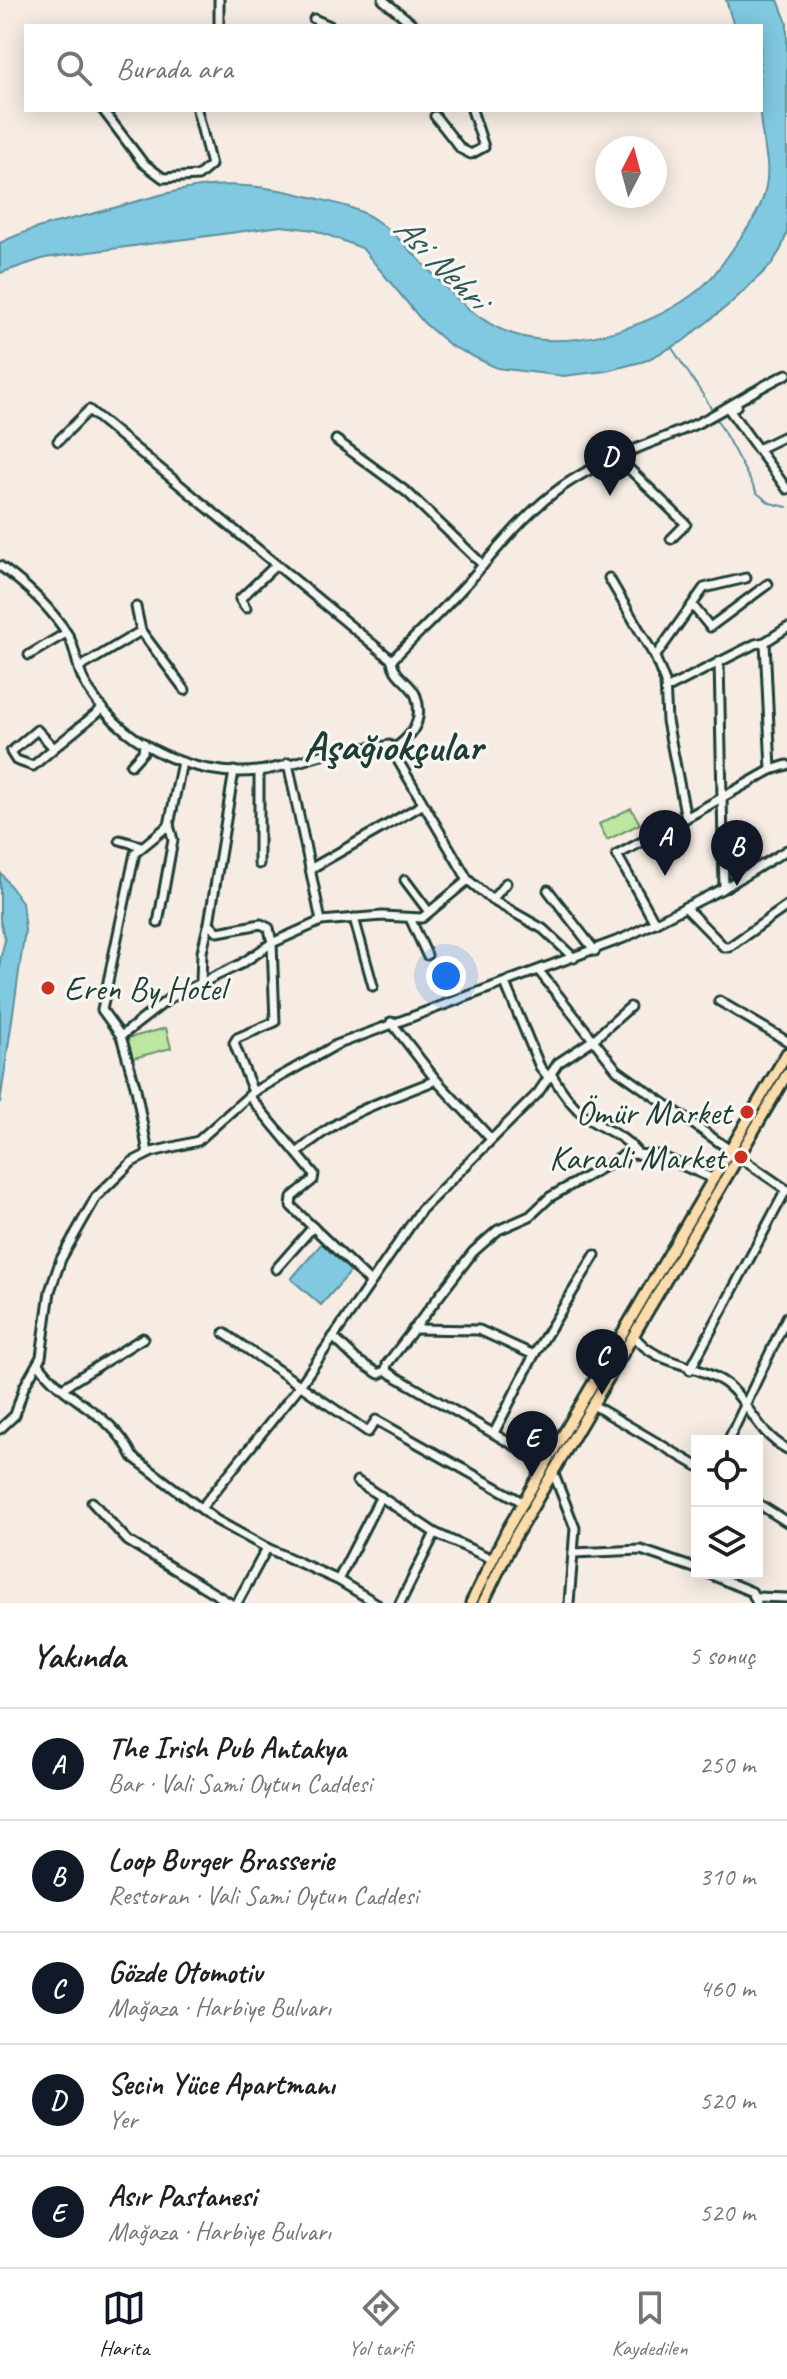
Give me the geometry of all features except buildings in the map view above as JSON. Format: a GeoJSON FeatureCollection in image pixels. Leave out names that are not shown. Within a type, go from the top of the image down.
{"type":"FeatureCollection","features":[{"type":"Feature","properties":{"kind":"main road"},"geometry":{"type":"LineString","coordinates":[[483,1603],[550,1468],[787,1053]]}},
{"type":"Feature","properties":{"kind":"main road"},"geometry":{"type":"LineString","coordinates":[[471,1603],[524,1503],[593,1405],[787,1074]]}},
{"type":"Feature","properties":{"kind":"street"},"geometry":{"type":"LineString","coordinates":[[219,0],[219,24]]}},
{"type":"Feature","properties":{"kind":"street"},"geometry":{"type":"LineString","coordinates":[[383,0],[413,24]]}},
{"type":"Feature","properties":{"kind":"street"},"geometry":{"type":"LineString","coordinates":[[314,19],[325,24]]}},
{"type":"Feature","properties":{"kind":"street"},"geometry":{"type":"LineString","coordinates":[[105,112],[143,163],[163,178],[198,176],[211,165],[198,112]]}},
{"type":"Feature","properties":{"kind":"street"},"geometry":{"type":"LineString","coordinates":[[435,116],[461,149],[471,154],[484,147],[473,112]]}},
{"type":"Feature","properties":{"kind":"street"},"geometry":{"type":"LineString","coordinates":[[392,660],[483,565],[500,542],[547,499],[615,455],[714,415],[746,393],[787,377]]}},
{"type":"Feature","properties":{"kind":"street"},"geometry":{"type":"LineString","coordinates":[[787,377],[748,397],[730,411],[787,489]]}},
{"type":"Feature","properties":{"kind":"street"},"geometry":{"type":"LineString","coordinates":[[58,441],[89,410],[392,660],[395,674],[415,695],[418,721],[408,740],[393,749]]}},
{"type":"Feature","properties":{"kind":"street"},"geometry":{"type":"LineString","coordinates":[[758,449],[787,435]]}},
{"type":"Feature","properties":{"kind":"street"},"geometry":{"type":"LineString","coordinates":[[336,440],[408,493],[483,565]]}},
{"type":"Feature","properties":{"kind":"street"},"geometry":{"type":"LineString","coordinates":[[615,455],[686,524],[671,539]]}},
{"type":"Feature","properties":{"kind":"street"},"geometry":{"type":"LineString","coordinates":[[246,608],[240,599],[276,565]]}},
{"type":"Feature","properties":{"kind":"street"},"geometry":{"type":"LineString","coordinates":[[0,566],[23,582],[66,633],[82,679],[103,708],[125,731],[182,762],[234,771],[259,771],[346,749],[389,745],[468,880],[492,900],[543,929],[574,958]]}},
{"type":"Feature","properties":{"kind":"street"},"geometry":{"type":"LineString","coordinates":[[609,578],[655,657],[666,689],[667,721],[686,818]]}},
{"type":"Feature","properties":{"kind":"street"},"geometry":{"type":"LineString","coordinates":[[655,657],[704,588],[746,578]]}},
{"type":"Feature","properties":{"kind":"street"},"geometry":{"type":"LineString","coordinates":[[693,606],[710,627],[768,584]]}},
{"type":"Feature","properties":{"kind":"street"},"geometry":{"type":"LineString","coordinates":[[136,607],[141,631],[185,690]]}},
{"type":"Feature","properties":{"kind":"street"},"geometry":{"type":"LineString","coordinates":[[666,689],[765,642],[787,628]]}},
{"type":"Feature","properties":{"kind":"street"},"geometry":{"type":"LineString","coordinates":[[79,668],[141,631]]}},
{"type":"Feature","properties":{"kind":"street"},"geometry":{"type":"LineString","coordinates":[[29,655],[66,633]]}},
{"type":"Feature","properties":{"kind":"street"},"geometry":{"type":"LineString","coordinates":[[765,642],[771,770]]}},
{"type":"Feature","properties":{"kind":"street"},"geometry":{"type":"LineString","coordinates":[[719,662],[724,888]]}},
{"type":"Feature","properties":{"kind":"street"},"geometry":{"type":"LineString","coordinates":[[54,748],[37,730],[14,748],[11,756],[33,766],[103,708]]}},
{"type":"Feature","properties":{"kind":"street"},"geometry":{"type":"LineString","coordinates":[[131,765],[143,752],[144,743]]}},
{"type":"Feature","properties":{"kind":"street"},"geometry":{"type":"LineString","coordinates":[[158,923],[173,840],[169,825],[182,762]]}},
{"type":"Feature","properties":{"kind":"street"},"geometry":{"type":"LineString","coordinates":[[288,763],[321,921]]}},
{"type":"Feature","properties":{"kind":"street"},"geometry":{"type":"LineString","coordinates":[[655,923],[617,855],[771,770],[785,767]]}},
{"type":"Feature","properties":{"kind":"street"},"geometry":{"type":"LineString","coordinates":[[201,982],[202,952],[234,771]]}},
{"type":"Feature","properties":{"kind":"street"},"geometry":{"type":"LineString","coordinates":[[259,771],[259,864]]}},
{"type":"Feature","properties":{"kind":"street"},"geometry":{"type":"LineString","coordinates":[[310,869],[422,805]]}},
{"type":"Feature","properties":{"kind":"street"},"geometry":{"type":"LineString","coordinates":[[148,1153],[136,1089],[121,1036],[102,1010],[130,869],[141,846],[169,825]]}},
{"type":"Feature","properties":{"kind":"street"},"geometry":{"type":"LineString","coordinates":[[120,840],[141,846]]}},
{"type":"Feature","properties":{"kind":"street"},"geometry":{"type":"LineString","coordinates":[[0,1429],[15,1415],[24,1387],[39,1364],[50,1291],[65,1252],[96,1197],[123,1169],[148,1153],[198,1141],[251,1094],[323,1051],[391,1022],[595,951],[724,888],[787,850]]}},
{"type":"Feature","properties":{"kind":"street"},"geometry":{"type":"LineString","coordinates":[[405,880],[429,912]]}},
{"type":"Feature","properties":{"kind":"street"},"geometry":{"type":"LineString","coordinates":[[121,1036],[170,998],[241,964],[272,943],[321,921],[422,918],[468,880]]}},
{"type":"Feature","properties":{"kind":"street"},"geometry":{"type":"LineString","coordinates":[[492,900],[506,883]]}},
{"type":"Feature","properties":{"kind":"street"},"geometry":{"type":"LineString","coordinates":[[548,890],[595,951]]}},
{"type":"Feature","properties":{"kind":"street"},"geometry":{"type":"LineString","coordinates":[[685,907],[724,947],[729,947],[787,906]]}},
{"type":"Feature","properties":{"kind":"street"},"geometry":{"type":"LineString","coordinates":[[266,917],[272,943],[275,1022],[267,1029],[237,1038],[234,1043],[251,1094],[314,1174],[313,1180],[292,1197],[291,1206],[369,1281]]}},
{"type":"Feature","properties":{"kind":"street"},"geometry":{"type":"LineString","coordinates":[[354,918],[373,986]]}},
{"type":"Feature","properties":{"kind":"street"},"geometry":{"type":"LineString","coordinates":[[410,918],[427,955]]}},
{"type":"Feature","properties":{"kind":"street"},"geometry":{"type":"LineString","coordinates":[[209,923],[218,932],[241,925],[261,924],[269,928]]}},
{"type":"Feature","properties":{"kind":"street"},"geometry":{"type":"LineString","coordinates":[[539,971],[617,1070],[730,1150]]}},
{"type":"Feature","properties":{"kind":"street"},"geometry":{"type":"LineString","coordinates":[[505,983],[540,1067],[591,1121],[614,1130],[636,1151]]}},
{"type":"Feature","properties":{"kind":"street"},"geometry":{"type":"LineString","coordinates":[[719,1001],[787,1041]]}},
{"type":"Feature","properties":{"kind":"street"},"geometry":{"type":"LineString","coordinates":[[202,1507],[299,1387],[369,1281],[421,1210],[538,1093],[558,1063],[593,1040],[630,1007]]}},
{"type":"Feature","properties":{"kind":"street"},"geometry":{"type":"LineString","coordinates":[[391,1022],[436,1080],[491,1139]]}},
{"type":"Feature","properties":{"kind":"street"},"geometry":{"type":"LineString","coordinates":[[297,1153],[321,1132],[358,1110],[436,1080]]}},
{"type":"Feature","properties":{"kind":"street"},"geometry":{"type":"LineString","coordinates":[[333,1337],[357,1360],[379,1374],[386,1370],[413,1329],[473,1252],[498,1230],[530,1216],[550,1197],[626,1154],[636,1151],[658,1155],[714,1179]]}},
{"type":"Feature","properties":{"kind":"street"},"geometry":{"type":"LineString","coordinates":[[690,1370],[787,1190],[739,1157]]}},
{"type":"Feature","properties":{"kind":"street"},"geometry":{"type":"LineString","coordinates":[[276,1269],[313,1227]]}},
{"type":"Feature","properties":{"kind":"street"},"geometry":{"type":"LineString","coordinates":[[494,1433],[534,1355],[595,1255]]}},
{"type":"Feature","properties":{"kind":"street"},"geometry":{"type":"LineString","coordinates":[[731,1435],[787,1317]]}},
{"type":"Feature","properties":{"kind":"street"},"geometry":{"type":"LineString","coordinates":[[413,1329],[479,1330],[534,1355]]}},
{"type":"Feature","properties":{"kind":"street"},"geometry":{"type":"LineString","coordinates":[[224,1333],[368,1432],[376,1420],[524,1503]]}},
{"type":"Feature","properties":{"kind":"street"},"geometry":{"type":"LineString","coordinates":[[634,1336],[652,1355],[726,1383],[770,1440],[787,1449]]}},
{"type":"Feature","properties":{"kind":"street"},"geometry":{"type":"LineString","coordinates":[[64,1387],[143,1338]]}},
{"type":"Feature","properties":{"kind":"street"},"geometry":{"type":"LineString","coordinates":[[39,1364],[48,1377],[99,1413],[127,1445],[133,1457],[216,1520],[267,1548],[338,1580],[376,1603]]}},
{"type":"Feature","properties":{"kind":"street"},"geometry":{"type":"LineString","coordinates":[[386,1370],[550,1468],[572,1512],[575,1528],[569,1603]]}},
{"type":"Feature","properties":{"kind":"street"},"geometry":{"type":"LineString","coordinates":[[593,1405],[691,1462]]}},
{"type":"Feature","properties":{"kind":"street"},"geometry":{"type":"LineString","coordinates":[[357,1481],[435,1533],[492,1559]]}},
{"type":"Feature","properties":{"kind":"street"},"geometry":{"type":"LineString","coordinates":[[338,1580],[381,1496]]}},
{"type":"Feature","properties":{"kind":"street"},"geometry":{"type":"LineString","coordinates":[[92,1502],[128,1541],[230,1603]]}},
{"type":"Feature","properties":{"kind":"street"},"geometry":{"type":"LineString","coordinates":[[763,1507],[787,1522]]}},
{"type":"Feature","properties":{"kind":"street"},"geometry":{"type":"LineString","coordinates":[[400,1603],[435,1533]]}},
{"type":"Feature","properties":{"kind":"street"},"geometry":{"type":"LineString","coordinates":[[237,1603],[267,1548]]}},
{"type":"Feature","properties":{"kind":"street"},"geometry":{"type":"LineString","coordinates":[[573,1553],[641,1550],[691,1567]]}},
{"type":"Feature","properties":{"kind":"street"},"geometry":{"type":"LineString","coordinates":[[718,1579],[757,1600],[787,1598]]}},
{"type":"Feature","properties":{"kind":"green space"},"geometry":{"type":"Polygon","coordinates":[[[631,808],[640,824],[607,840],[599,824],[631,808]]]}},
{"type":"Feature","properties":{"kind":"green space"},"geometry":{"type":"Polygon","coordinates":[[[166,1028],[171,1048],[130,1059],[125,1039],[166,1028]]]}},
{"type":"Feature","properties":{"kind":"water"},"geometry":{"type":"Polygon","coordinates":[[[726,0],[778,0],[787,23],[787,233],[771,265],[731,303],[682,342],[645,361],[606,371],[563,376],[497,368],[451,346],[424,323],[362,248],[314,230],[281,226],[45,258],[0,273],[0,243],[34,229],[176,191],[224,185],[249,186],[311,197],[367,215],[391,232],[474,313],[513,334],[558,340],[606,334],[630,327],[674,307],[706,283],[748,228],[759,208],[767,177],[760,112],[763,112],[763,24],[733,24],[726,0]]]}},
{"type":"Feature","properties":{"kind":"water"},"geometry":{"type":"Polygon","coordinates":[[[0,872],[22,902],[25,930],[0,1103],[0,960],[5,940],[0,920],[0,872]]]}},
{"type":"Feature","properties":{"kind":"water"},"geometry":{"type":"Polygon","coordinates":[[[323,1242],[353,1269],[321,1305],[291,1279],[323,1242]]]}},
{"type":"Feature","properties":{"kind":"waterway"},"geometry":{"type":"LineString","coordinates":[[672,348],[707,401],[757,493],[770,503],[787,507]]}},
{"type":"Feature","properties":{"kind":"place","name":"Secin Yüce Apartmanı"},"geometry":{"type":"Point","coordinates":[610,496]}},
{"type":"Feature","properties":{"kind":"place","name":"The Irish Pub Antakya"},"geometry":{"type":"Point","coordinates":[665,876]}},
{"type":"Feature","properties":{"kind":"place","name":"Loop Burger Brasserie"},"geometry":{"type":"Point","coordinates":[737,886]}},
{"type":"Feature","properties":{"kind":"place","name":"Eren By Hotel"},"geometry":{"type":"Point","coordinates":[48,988]}},
{"type":"Feature","properties":{"kind":"place","name":"Ömür Market"},"geometry":{"type":"Point","coordinates":[747,1112]}},
{"type":"Feature","properties":{"kind":"place","name":"Karaali Market"},"geometry":{"type":"Point","coordinates":[741,1157]}},
{"type":"Feature","properties":{"kind":"place","name":"Gözde Otomotiv"},"geometry":{"type":"Point","coordinates":[602,1395]}},
{"type":"Feature","properties":{"kind":"place","name":"Asır Pastanesi"},"geometry":{"type":"Point","coordinates":[532,1477]}},
{"type":"Feature","properties":{"kind":"district","name":"Aşağıokçular"},"geometry":{"type":"Point","coordinates":[393,745]}},
{"type":"Feature","properties":{"kind":"water label","name":"Asi Nehri"},"geometry":{"type":"Point","coordinates":[442,261]}}]}
